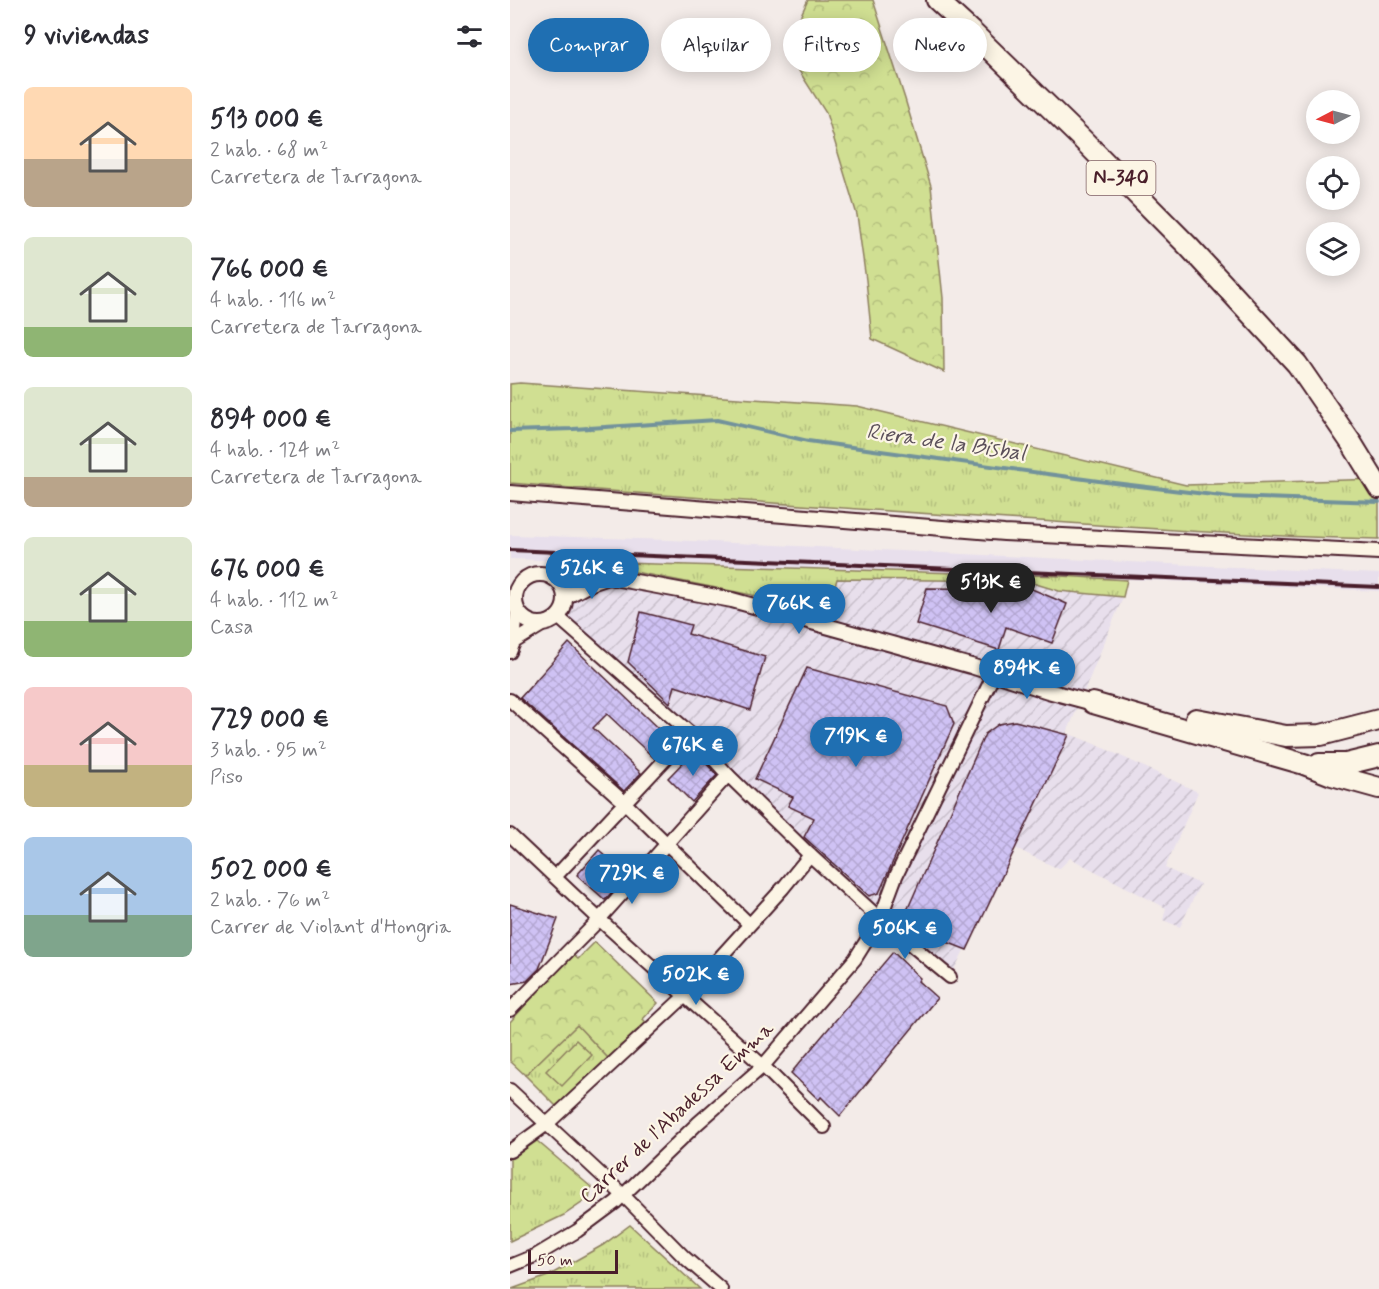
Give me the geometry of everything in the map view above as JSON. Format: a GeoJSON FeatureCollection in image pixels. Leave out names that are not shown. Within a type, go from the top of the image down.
{"type":"FeatureCollection","features":[{"type":"Feature","properties":{"kind":"highway","name":"N-340"},"geometry":{"type":"LineString","coordinates":[[937,0],[1081,138],[1189,247],[1297,364],[1379,488]]}},
{"type":"Feature","properties":{"kind":"highway"},"geometry":{"type":"LineString","coordinates":[[1093,702],[1150,708],[1222,726],[1286,736],[1321,735],[1379,720]]}},
{"type":"Feature","properties":{"kind":"highway"},"geometry":{"type":"LineString","coordinates":[[1093,702],[1379,788]]}},
{"type":"Feature","properties":{"kind":"highway"},"geometry":{"type":"LineString","coordinates":[[1304,764],[1346,764],[1379,756]]}},
{"type":"Feature","properties":{"kind":"street"},"geometry":{"type":"LineString","coordinates":[[510,493],[1004,533],[1379,552]]}},
{"type":"Feature","properties":{"kind":"street"},"geometry":{"type":"LineString","coordinates":[[552,577],[596,572],[609,577],[732,600],[1093,702]]}},
{"type":"Feature","properties":{"kind":"street"},"geometry":{"type":"LineString","coordinates":[[510,576],[545,574],[552,577],[563,589],[565,597],[558,617],[542,625],[512,647]]}},
{"type":"Feature","properties":{"kind":"street"},"geometry":{"type":"LineString","coordinates":[[512,647],[514,602],[518,586],[529,576]]}},
{"type":"Feature","properties":{"kind":"street"},"geometry":{"type":"LineString","coordinates":[[565,597],[591,583],[609,577]]}},
{"type":"Feature","properties":{"kind":"street"},"geometry":{"type":"LineString","coordinates":[[514,602],[528,622],[542,625]]}},
{"type":"Feature","properties":{"kind":"street"},"geometry":{"type":"LineString","coordinates":[[558,617],[690,733],[728,775],[810,855],[880,919],[950,977]]}},
{"type":"Feature","properties":{"kind":"street","name":"Carrer de l'Abadessa Emma"},"geometry":{"type":"LineString","coordinates":[[510,1266],[537,1255],[577,1231],[623,1195],[763,1066],[855,959],[880,919],[896,876],[994,674]]}},
{"type":"Feature","properties":{"kind":"street"},"geometry":{"type":"LineString","coordinates":[[510,700],[624,802],[749,924]]}},
{"type":"Feature","properties":{"kind":"street"},"geometry":{"type":"LineString","coordinates":[[555,877],[690,733]]}},
{"type":"Feature","properties":{"kind":"street"},"geometry":{"type":"LineString","coordinates":[[510,1010],[668,845],[728,775]]}},
{"type":"Feature","properties":{"kind":"street"},"geometry":{"type":"LineString","coordinates":[[510,835],[598,919],[763,1066],[824,1127]]}},
{"type":"Feature","properties":{"kind":"street"},"geometry":{"type":"LineString","coordinates":[[510,1151],[547,1124],[685,996],[810,855]]}},
{"type":"Feature","properties":{"kind":"street"},"geometry":{"type":"LineString","coordinates":[[510,1090],[623,1195],[684,1257],[721,1289]]}},
{"type":"Feature","properties":{"kind":"shaded area"},"geometry":{"type":"Polygon","coordinates":[[[510,535],[670,540],[1379,574],[1379,591],[1061,576],[510,559],[510,535]]]}},
{"type":"Feature","properties":{"kind":"shaded area"},"geometry":{"type":"Polygon","coordinates":[[[590,567],[630,571],[827,610],[837,579],[1026,581],[1059,591],[1123,597],[1067,733],[1198,792],[1165,868],[1200,884],[1180,927],[1163,920],[1166,908],[1070,858],[1059,869],[1015,848],[947,981],[711,765],[573,627],[568,616],[569,588],[561,572],[590,567]]]}},
{"type":"Feature","properties":{"kind":"green space"},"geometry":{"type":"Polygon","coordinates":[[[808,0],[873,0],[879,18],[800,18],[808,0]]]}},
{"type":"Feature","properties":{"kind":"green space"},"geometry":{"type":"Polygon","coordinates":[[[881,25],[893,62],[893,72],[896,72],[931,186],[943,298],[944,372],[872,339],[857,215],[826,113],[800,72],[881,72],[881,25]]]}},
{"type":"Feature","properties":{"kind":"green space"},"geometry":{"type":"Polygon","coordinates":[[[510,384],[857,406],[1186,485],[1379,479],[1379,539],[1147,528],[510,483],[510,384]]]}},
{"type":"Feature","properties":{"kind":"green space"},"geometry":{"type":"Polygon","coordinates":[[[556,561],[1061,576],[1127,580],[1123,597],[1059,591],[1026,581],[837,579],[828,610],[630,571],[590,567],[561,572],[556,561]]]}},
{"type":"Feature","properties":{"kind":"green space"},"geometry":{"type":"Polygon","coordinates":[[[595,942],[658,1003],[643,1019],[648,1025],[609,1059],[577,1025],[525,1075],[510,1061],[510,1022],[572,954],[578,959],[595,942]]]}},
{"type":"Feature","properties":{"kind":"green space"},"geometry":{"type":"Polygon","coordinates":[[[577,1025],[609,1059],[557,1107],[525,1075],[577,1025]]]}},
{"type":"Feature","properties":{"kind":"green space"},"geometry":{"type":"Polygon","coordinates":[[[576,1040],[592,1055],[562,1086],[546,1071],[576,1040]]]}},
{"type":"Feature","properties":{"kind":"green space"},"geometry":{"type":"Polygon","coordinates":[[[537,1141],[591,1187],[589,1198],[564,1215],[510,1241],[510,1159],[537,1141]]]}},
{"type":"Feature","properties":{"kind":"green space"},"geometry":{"type":"Polygon","coordinates":[[[630,1225],[700,1289],[512,1289],[548,1276],[603,1245],[630,1225]]]}},
{"type":"Feature","properties":{"kind":"building"},"geometry":{"type":"Polygon","coordinates":[[[927,588],[1032,589],[1067,604],[1052,643],[1006,627],[999,650],[916,624],[927,588]]]}},
{"type":"Feature","properties":{"kind":"building"},"geometry":{"type":"Polygon","coordinates":[[[641,612],[691,625],[688,634],[765,657],[750,710],[675,686],[670,703],[628,662],[641,612]]]}},
{"type":"Feature","properties":{"kind":"building"},"geometry":{"type":"Polygon","coordinates":[[[569,643],[671,741],[655,759],[607,714],[593,728],[641,773],[624,791],[520,698],[569,643]]]}},
{"type":"Feature","properties":{"kind":"building"},"geometry":{"type":"Polygon","coordinates":[[[807,668],[947,706],[954,724],[879,893],[869,896],[804,837],[814,818],[788,806],[793,797],[755,779],[807,668]]]}},
{"type":"Feature","properties":{"kind":"building"},"geometry":{"type":"Polygon","coordinates":[[[1015,721],[1069,735],[967,950],[901,924],[985,734],[999,724],[1015,721]]]}},
{"type":"Feature","properties":{"kind":"building"},"geometry":{"type":"Polygon","coordinates":[[[694,751],[717,775],[692,802],[668,778],[694,751]]]}},
{"type":"Feature","properties":{"kind":"building"},"geometry":{"type":"Polygon","coordinates":[[[599,850],[627,875],[605,900],[577,875],[599,850]]]}},
{"type":"Feature","properties":{"kind":"building"},"geometry":{"type":"Polygon","coordinates":[[[510,904],[558,919],[539,969],[527,981],[510,984],[510,904]]]}},
{"type":"Feature","properties":{"kind":"building"},"geometry":{"type":"Polygon","coordinates":[[[893,952],[920,978],[918,981],[937,998],[840,1116],[821,1097],[819,1100],[791,1073],[893,952]]]}},
{"type":"Feature","properties":{"kind":"waterway","name":"Riera de la Bisbal"},"geometry":{"type":"LineString","coordinates":[[510,431],[717,420],[808,441],[1106,482],[1230,497],[1379,502]]}},
{"type":"Feature","properties":{"kind":"railway"},"geometry":{"type":"LineString","coordinates":[[510,550],[1379,587]]}}]}
